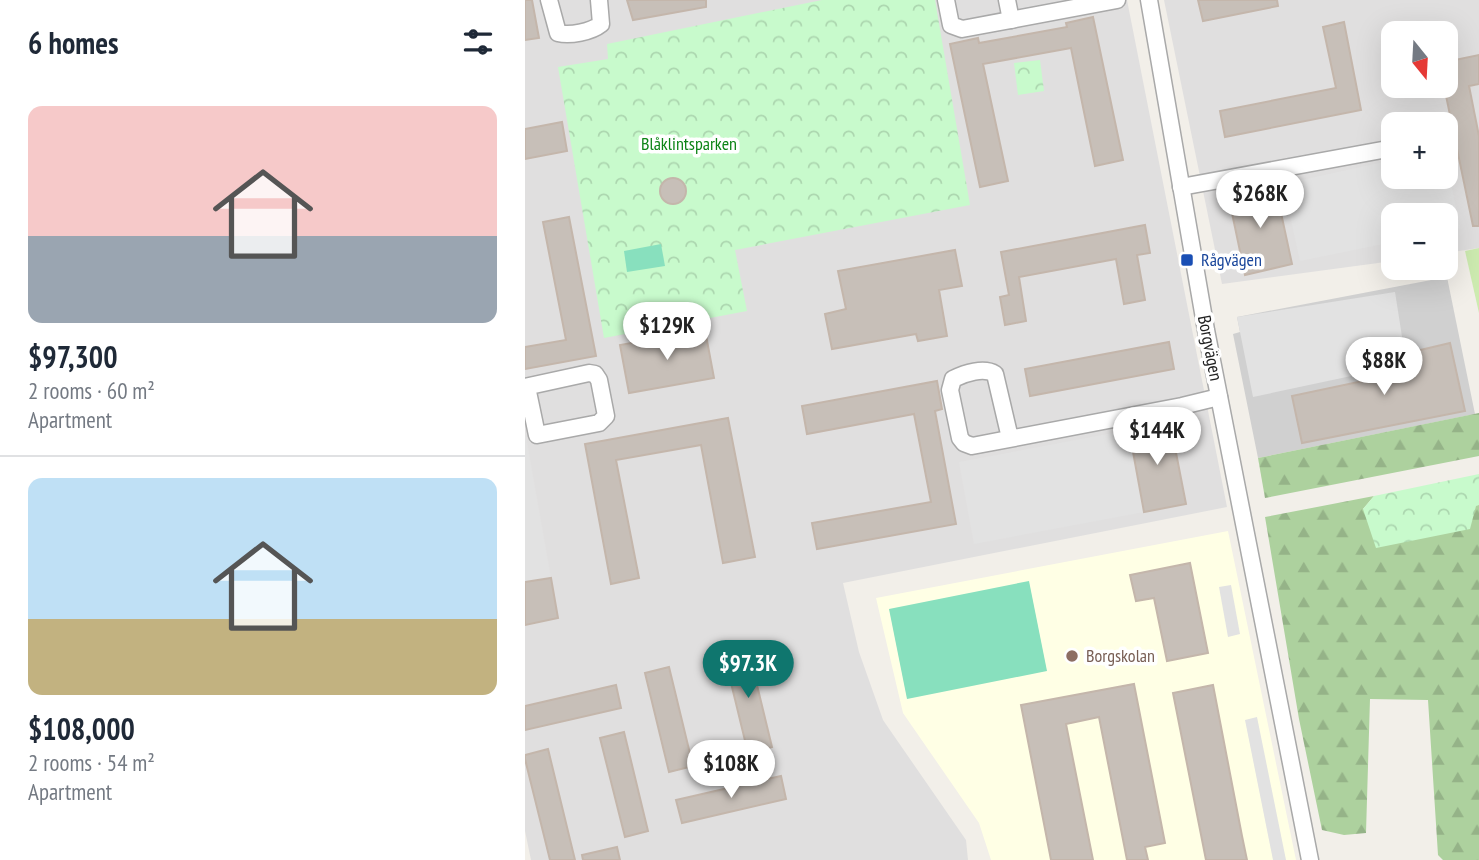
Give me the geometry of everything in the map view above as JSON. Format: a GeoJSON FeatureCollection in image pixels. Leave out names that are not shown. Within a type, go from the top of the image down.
{"type":"FeatureCollection","features":[{"type":"Feature","properties":{"kind":"street"},"geometry":{"type":"LineString","coordinates":[[549,0],[554,26],[558,33],[563,35],[596,28],[601,24],[599,0]]}},
{"type":"Feature","properties":{"kind":"street"},"geometry":{"type":"LineString","coordinates":[[946,0],[951,25],[962,29],[1117,0]]}},
{"type":"Feature","properties":{"kind":"street"},"geometry":{"type":"LineString","coordinates":[[1007,0],[1011,20]]}},
{"type":"Feature","properties":{"kind":"street","name":"Borgvägen"},"geometry":{"type":"LineString","coordinates":[[1149,0],[1219,397],[1310,860]]}},
{"type":"Feature","properties":{"kind":"street"},"geometry":{"type":"LineString","coordinates":[[1181,187],[1381,150]]}},
{"type":"Feature","properties":{"kind":"street"},"geometry":{"type":"LineString","coordinates":[[1010,438],[995,374],[982,370],[953,379],[950,390],[960,438],[972,446],[1219,397]]}},
{"type":"Feature","properties":{"kind":"street"},"geometry":{"type":"LineString","coordinates":[[595,374],[599,380],[606,415],[599,423],[537,435],[526,387],[595,374]]}},
{"type":"Feature","properties":{"kind":"shaded area"},"geometry":{"type":"Polygon","coordinates":[[[525,0],[1127,0],[1227,507],[843,583],[859,652],[883,720],[966,840],[968,860],[531,860],[525,831],[525,0]]]}},
{"type":"Feature","properties":{"kind":"shaded area"},"geometry":{"type":"Polygon","coordinates":[[[1164,0],[1479,0],[1479,248],[1458,251],[1458,203],[1381,203],[1381,263],[1222,284],[1164,0]]]}},
{"type":"Feature","properties":{"kind":"shaded area"},"geometry":{"type":"Polygon","coordinates":[[[1381,163],[1381,189],[1452,189],[1455,203],[1381,203],[1381,244],[1300,261],[1283,184],[1381,163]]]}},
{"type":"Feature","properties":{"kind":"shaded area"},"geometry":{"type":"Polygon","coordinates":[[[1431,280],[1448,280],[1475,414],[1258,458],[1233,334],[1240,332],[1237,317],[1431,280]]]}},
{"type":"Feature","properties":{"kind":"shaded area"},"geometry":{"type":"Polygon","coordinates":[[[1395,292],[1403,343],[1366,350],[1356,362],[1356,375],[1253,397],[1237,317],[1395,292]]]}},
{"type":"Feature","properties":{"kind":"shaded area"},"geometry":{"type":"Polygon","coordinates":[[[1129,430],[1144,512],[974,544],[959,462],[1129,430]]]}},
{"type":"Feature","properties":{"kind":"shaded area"},"geometry":{"type":"Polygon","coordinates":[[[525,431],[551,578],[525,582],[525,431]]]}},
{"type":"Feature","properties":{"kind":"shaded area","name":"Borgskolan"},"geometry":{"type":"Polygon","coordinates":[[[1228,531],[1296,860],[991,860],[979,823],[903,713],[876,598],[1228,531]]]}},
{"type":"Feature","properties":{"kind":"shaded area"},"geometry":{"type":"Polygon","coordinates":[[[1231,585],[1240,634],[1228,637],[1219,587],[1231,585]]]}},
{"type":"Feature","properties":{"kind":"shaded area"},"geometry":{"type":"Polygon","coordinates":[[[1257,717],[1286,860],[1273,860],[1245,720],[1257,717]]]}},
{"type":"Feature","properties":{"kind":"green space","name":"Blåklintsparken"},"geometry":{"type":"Polygon","coordinates":[[[822,0],[935,0],[970,205],[735,250],[747,311],[604,338],[558,67],[608,59],[607,44],[822,0]]]}},
{"type":"Feature","properties":{"kind":"green space"},"geometry":{"type":"Polygon","coordinates":[[[1040,60],[1044,91],[1018,95],[1014,63],[1040,60]]]}},
{"type":"Feature","properties":{"kind":"green space"},"geometry":{"type":"Polygon","coordinates":[[[661,244],[665,266],[627,272],[624,251],[661,244]]]}},
{"type":"Feature","properties":{"kind":"green space"},"geometry":{"type":"Polygon","coordinates":[[[1479,248],[1479,313],[1465,251],[1479,248]]]}},
{"type":"Feature","properties":{"kind":"green space"},"geometry":{"type":"Polygon","coordinates":[[[1479,413],[1479,456],[1265,498],[1258,458],[1479,413]]]}},
{"type":"Feature","properties":{"kind":"green space"},"geometry":{"type":"Polygon","coordinates":[[[1479,474],[1479,505],[1476,506],[1470,529],[1376,548],[1363,509],[1374,496],[1479,474]]]}},
{"type":"Feature","properties":{"kind":"green space"},"geometry":{"type":"Polygon","coordinates":[[[1374,496],[1363,509],[1479,505],[1479,860],[1443,860],[1438,855],[1428,700],[1370,699],[1366,833],[1344,835],[1322,830],[1299,719],[1265,517],[1374,496]]]}},
{"type":"Feature","properties":{"kind":"green space"},"geometry":{"type":"Polygon","coordinates":[[[1029,581],[1047,671],[907,699],[889,609],[1029,581]]]}},
{"type":"Feature","properties":{"kind":"building"},"geometry":{"type":"Polygon","coordinates":[[[525,0],[532,0],[539,38],[525,40],[525,0]]]}},
{"type":"Feature","properties":{"kind":"building"},"geometry":{"type":"Polygon","coordinates":[[[627,0],[706,0],[706,7],[633,20],[627,0]]]}},
{"type":"Feature","properties":{"kind":"building"},"geometry":{"type":"Polygon","coordinates":[[[1198,0],[1277,0],[1278,6],[1203,21],[1198,0]]]}},
{"type":"Feature","properties":{"kind":"building"},"geometry":{"type":"Polygon","coordinates":[[[1093,17],[1123,160],[1095,166],[1071,48],[983,64],[1008,181],[980,187],[950,44],[978,38],[979,43],[1067,27],[1066,23],[1093,17]]]}},
{"type":"Feature","properties":{"kind":"building"},"geometry":{"type":"Polygon","coordinates":[[[1344,22],[1361,110],[1225,137],[1220,111],[1336,88],[1323,27],[1344,22]]]}},
{"type":"Feature","properties":{"kind":"building"},"geometry":{"type":"Polygon","coordinates":[[[1479,55],[1479,84],[1469,86],[1479,136],[1479,226],[1473,226],[1458,154],[1458,112],[1449,112],[1446,98],[1458,98],[1458,59],[1479,55]]]}},
{"type":"Feature","properties":{"kind":"building"},"geometry":{"type":"Polygon","coordinates":[[[562,122],[567,151],[525,159],[525,129],[562,122]]]}},
{"type":"Feature","properties":{"kind":"building"},"geometry":{"type":"Polygon","coordinates":[[[673,178],[682,182],[686,191],[682,200],[673,204],[664,200],[660,191],[664,182],[673,178]]]}},
{"type":"Feature","properties":{"kind":"building"},"geometry":{"type":"Polygon","coordinates":[[[1275,185],[1292,264],[1245,275],[1228,194],[1275,185]]]}},
{"type":"Feature","properties":{"kind":"building"},"geometry":{"type":"Polygon","coordinates":[[[569,217],[596,356],[525,369],[525,347],[566,340],[543,222],[569,217]]]}},
{"type":"Feature","properties":{"kind":"building"},"geometry":{"type":"Polygon","coordinates":[[[1145,225],[1150,253],[1137,255],[1145,300],[1124,304],[1116,259],[1019,277],[1026,321],[1005,325],[1000,297],[1009,295],[1001,252],[1145,225]]]}},
{"type":"Feature","properties":{"kind":"building"},"geometry":{"type":"Polygon","coordinates":[[[955,250],[962,286],[939,290],[947,336],[918,341],[916,334],[832,349],[825,314],[846,309],[838,271],[955,250]]]}},
{"type":"Feature","properties":{"kind":"building"},"geometry":{"type":"Polygon","coordinates":[[[705,330],[714,378],[629,393],[620,345],[705,330]]]}},
{"type":"Feature","properties":{"kind":"building"},"geometry":{"type":"Polygon","coordinates":[[[1169,342],[1174,369],[1030,396],[1025,369],[1169,342]]]}},
{"type":"Feature","properties":{"kind":"building"},"geometry":{"type":"Polygon","coordinates":[[[1450,343],[1465,411],[1302,443],[1292,396],[1382,377],[1378,360],[1450,343]]]}},
{"type":"Feature","properties":{"kind":"building"},"geometry":{"type":"Polygon","coordinates":[[[937,381],[942,409],[935,411],[956,524],[817,549],[812,523],[931,502],[914,414],[807,434],[802,406],[937,381]]]}},
{"type":"Feature","properties":{"kind":"building"},"geometry":{"type":"Polygon","coordinates":[[[728,418],[755,557],[723,563],[701,445],[616,460],[639,578],[611,584],[585,444],[728,418]]]}},
{"type":"Feature","properties":{"kind":"building"},"geometry":{"type":"Polygon","coordinates":[[[1170,422],[1186,504],[1144,512],[1129,430],[1170,422]]]}},
{"type":"Feature","properties":{"kind":"building"},"geometry":{"type":"Polygon","coordinates":[[[1190,563],[1208,653],[1167,661],[1154,598],[1136,601],[1130,575],[1190,563]]]}},
{"type":"Feature","properties":{"kind":"building"},"geometry":{"type":"Polygon","coordinates":[[[551,578],[558,618],[525,625],[525,582],[551,578]]]}},
{"type":"Feature","properties":{"kind":"building"},"geometry":{"type":"Polygon","coordinates":[[[748,648],[772,747],[748,753],[724,654],[748,648]]]}},
{"type":"Feature","properties":{"kind":"building"},"geometry":{"type":"Polygon","coordinates":[[[669,667],[693,766],[669,772],[645,673],[669,667]]]}},
{"type":"Feature","properties":{"kind":"building"},"geometry":{"type":"Polygon","coordinates":[[[1134,684],[1165,843],[1145,847],[1148,860],[1127,860],[1099,717],[1066,724],[1093,860],[1051,860],[1021,705],[1134,684]]]}},
{"type":"Feature","properties":{"kind":"building"},"geometry":{"type":"Polygon","coordinates":[[[616,685],[621,708],[525,730],[525,706],[616,685]]]}},
{"type":"Feature","properties":{"kind":"building"},"geometry":{"type":"Polygon","coordinates":[[[1213,685],[1247,860],[1206,860],[1173,693],[1213,685]]]}},
{"type":"Feature","properties":{"kind":"building"},"geometry":{"type":"Polygon","coordinates":[[[624,732],[648,831],[625,837],[600,738],[624,732]]]}},
{"type":"Feature","properties":{"kind":"building"},"geometry":{"type":"Polygon","coordinates":[[[548,749],[575,860],[550,860],[525,759],[525,755],[548,749]]]}},
{"type":"Feature","properties":{"kind":"building"},"geometry":{"type":"Polygon","coordinates":[[[781,776],[786,799],[682,823],[676,800],[781,776]]]}},
{"type":"Feature","properties":{"kind":"building"},"geometry":{"type":"Polygon","coordinates":[[[617,847],[620,860],[583,860],[582,855],[617,847]]]}},
{"type":"Feature","properties":{"kind":"place","name":"Rågvägen"},"geometry":{"type":"Point","coordinates":[1187,260]}},
{"type":"Feature","properties":{"kind":"place","name":"Borgskolan"},"geometry":{"type":"Point","coordinates":[1072,656]}}]}
